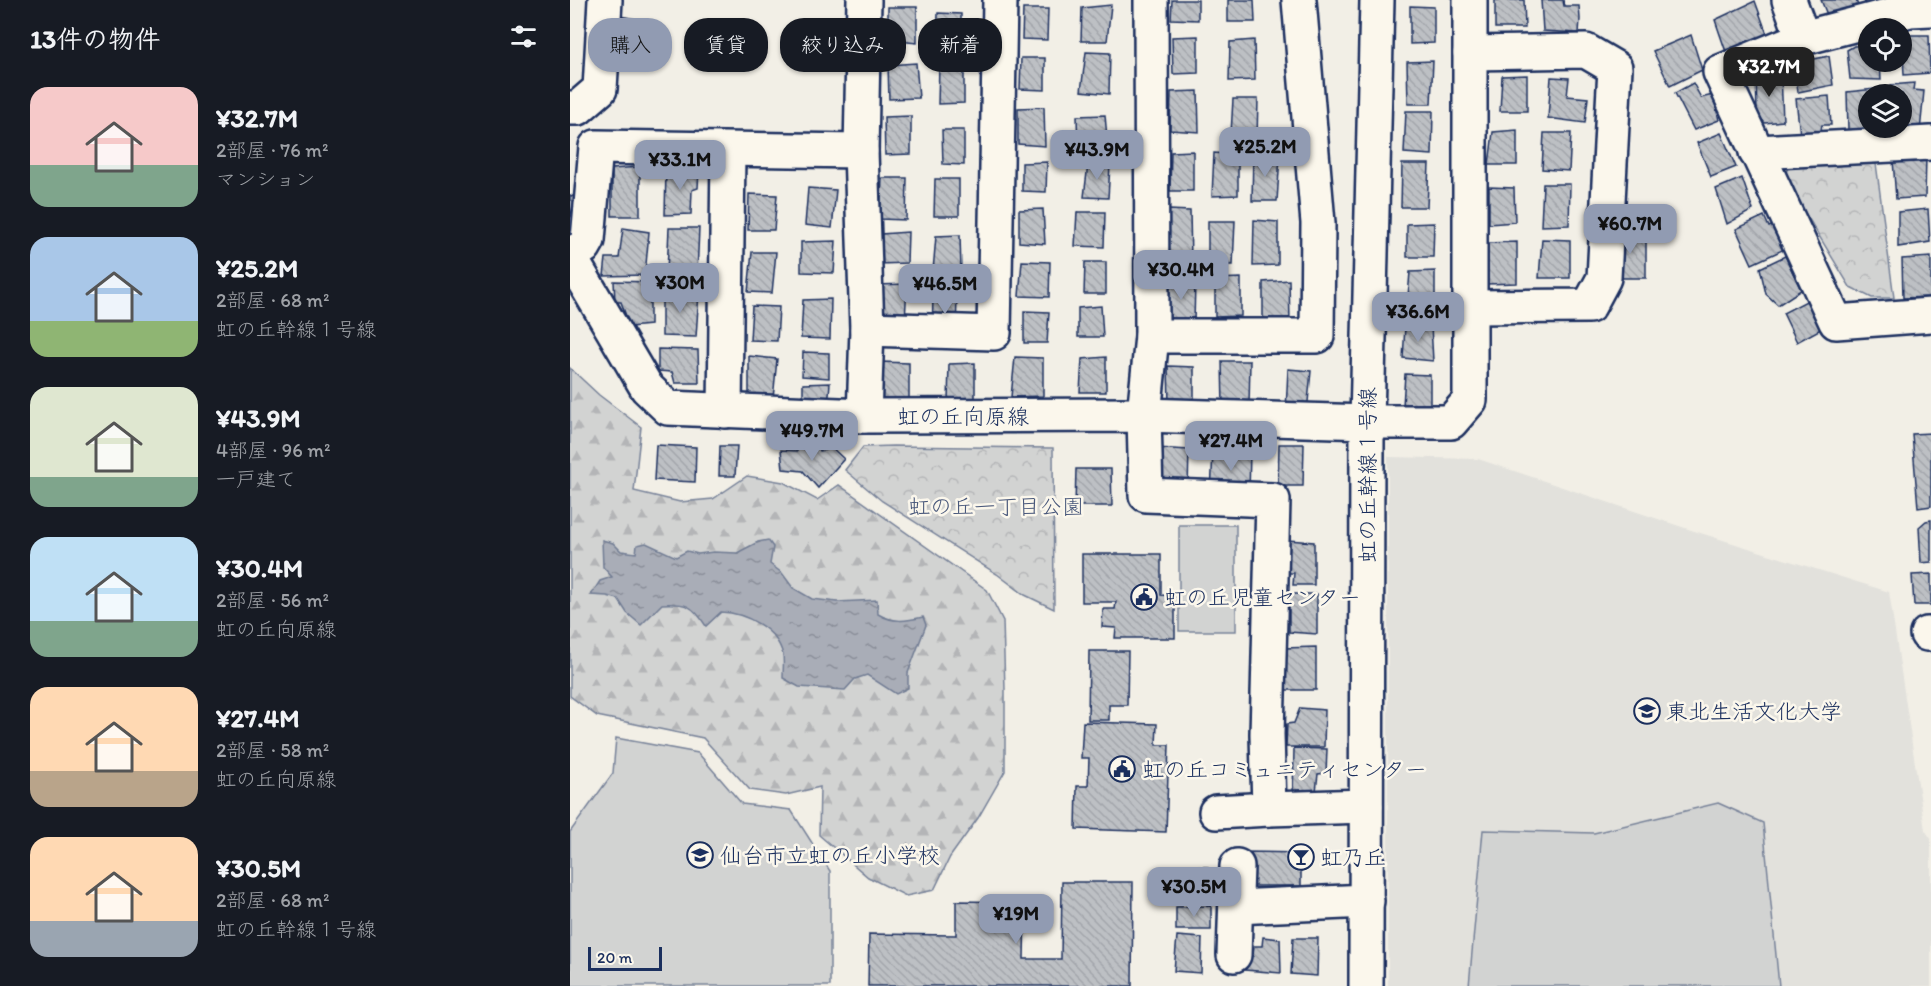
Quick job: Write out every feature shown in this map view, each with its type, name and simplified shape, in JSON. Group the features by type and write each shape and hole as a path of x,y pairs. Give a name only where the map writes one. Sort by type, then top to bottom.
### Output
{"street":[{"path":"570,108 578,108 600,89 605,0"},
{"path":"864,0 861,151 867,329 864,416"},
{"path":"867,329 994,333 1000,0"},
{"path":"1151,0 1152,336 1144,415 1146,495 1273,500 1267,734 1269,809"},
{"path":"1152,336 1317,336 1318,223 1299,0"},
{"name":"虹の丘幹線１号線","path":"1366,986 1367,422 1377,0"},
{"name":"虹の丘向原線","path":"570,255 647,388 668,408 864,416 1144,415 1367,422 1451,422 1470,400 1470,0"},
{"path":"1789,0 1803,38"},
{"path":"1931,9 1910,10 1803,38 1720,72 1836,322 1931,315"},
{"path":"1470,53 1586,51 1615,68 1604,278 1589,306 1470,307"},
{"path":"1756,152 1931,143"},
{"path":"570,255 584,247 588,240 596,147 861,151"},
{"path":"725,411 728,150"},
{"path":"1216,812 1366,806"},
{"path":"1234,955 1236,866"},
{"path":"1236,907 1367,901"}],"shaded area":[{"name":"東北生活文化大学","path":"1388,457 1478,459 1694,531 1889,592 1925,830 1931,839 1931,986 1388,986"}],"green space":[{"path":"1875,156 1894,298 1872,298 1850,287 1784,178 1791,160"},
{"path":"570,368 599,395 641,427 634,491 680,502 713,499 747,476 783,482 817,500 839,485 987,590 1003,621 1005,771 978,818 950,857 934,890 906,896 868,877 819,835 820,787 786,795 750,790 703,738 597,716 570,696"},
{"name":"虹の丘一丁目公園","path":"863,447 1053,448 1054,609 1025,595 997,574 882,501 845,470"},
{"path":"1179,525 1236,525 1236,631 1179,631"},
{"name":"仙台市立虹の丘小学校","path":"616,738 698,753 742,804 791,810 830,871 830,986 570,986 570,832 613,773"},
{"path":"1718,803 1763,823 1779,986 1469,986 1483,830 1594,833"}],"water":[{"path":"602,540 613,543 621,551 636,553 637,545 646,543 676,557 687,551 698,554 737,553 758,542 768,540 773,547 770,564 782,573 793,588 812,599 837,602 877,600 878,614 889,619 923,617 926,625 908,673 908,688 896,694 867,675 855,679 845,690 799,687 783,678 783,655 774,637 759,624 740,615 721,612 706,626 697,613 688,606 662,604 641,625 627,613 618,599 591,595 600,581 612,577 603,567"}],"building":[{"path":"1172,0 1198,0 1198,20 1171,19"},
{"path":"1228,0 1254,0 1255,22 1228,22"},
{"path":"1495,0 1524,0 1525,28 1495,28"},
{"path":"1541,0 1563,0 1564,6 1579,6 1579,33 1543,31"},
{"path":"1821,0 1856,0 1858,6 1828,17"},
{"path":"1864,0 1891,0 1867,8"},
{"path":"1755,1 1768,37 1726,52 1715,20"},
{"path":"1111,5 1107,41 1081,41 1082,8"},
{"path":"1410,6 1434,7 1434,43 1410,44"},
{"path":"888,7 917,7 917,43 906,42 906,18 888,18"},
{"path":"1023,9 1048,9 1047,40 1022,39"},
{"path":"938,13 961,14 961,18 938,18"},
{"path":"1691,35 1702,70 1670,86 1653,51"},
{"path":"1912,35 1929,35 1930,73 1904,75 1904,72 1912,72"},
{"path":"1198,36 1198,73 1173,74 1172,37"},
{"path":"1254,40 1255,80 1229,81 1230,42"},
{"path":"1858,46 1858,72 1881,72 1881,80 1850,79 1847,50"},
{"path":"1086,52 1110,53 1109,94 1081,91"},
{"path":"1829,56 1833,85 1798,92 1794,63"},
{"path":"1021,58 1045,58 1045,90 1020,89"},
{"path":"1433,61 1431,104 1408,104 1407,62"},
{"path":"916,63 919,98 889,99 888,72 906,72 906,64"},
{"path":"939,72 964,72 964,103 938,104"},
{"path":"1756,74 1781,74 1783,121 1765,123 1757,114"},
{"path":"1527,75 1527,111 1500,111 1502,76"},
{"path":"1551,77 1569,78 1567,96 1588,98 1585,123 1548,118"},
{"path":"1693,83 1701,98 1713,95 1719,120 1694,130 1675,93"},
{"path":"1914,83 1913,90 1924,91 1920,131 1912,131 1912,84 1902,84"},
{"path":"1198,91 1199,132 1170,130 1171,92"},
{"path":"1858,91 1858,129 1848,130 1847,92"},
{"path":"1829,96 1831,125 1822,125 1820,135 1800,135 1796,99"},
{"path":"1233,99 1258,99 1257,137 1231,134"},
{"path":"1044,107 1045,146 1018,144 1018,108"},
{"path":"1406,111 1433,111 1432,155 1404,153"},
{"path":"1105,115 1108,149 1078,150 1077,116"},
{"path":"911,116 911,154 885,155 884,117"},
{"path":"942,130 964,130 964,165 943,164"},
{"path":"1517,130 1517,165 1489,165 1493,132"},
{"path":"1544,133 1571,133 1569,171 1542,169"},
{"path":"1721,133 1736,167 1711,177 1697,143"},
{"path":"1193,151 1193,191 1170,191 1171,152"},
{"path":"1214,153 1238,155 1238,195 1212,196"},
{"path":"1253,155 1280,156 1277,201 1252,201"},
{"path":"1926,156 1925,197 1896,199 1893,160"},
{"path":"1047,162 1046,192 1022,191 1022,163"},
{"path":"1088,164 1110,165 1108,198 1084,197"},
{"path":"1402,164 1429,164 1427,207 1401,207"},
{"path":"640,167 640,216 612,216 612,169"},
{"path":"699,169 698,188 692,190 691,214 665,215 666,170"},
{"path":"882,178 907,178 906,220 880,219"},
{"path":"1742,178 1753,210 1727,224 1716,189"},
{"path":"935,179 959,179 959,216 934,216"},
{"path":"1543,184 1570,184 1569,225 1541,226"},
{"path":"1489,187 1514,188 1515,222 1489,224"},
{"path":"808,188 836,190 832,228 805,225"},
{"path":"749,194 777,195 774,230 748,230"},
{"path":"570,195 576,198 570,217"},
{"path":"1043,209 1045,244 1019,242 1019,210"},
{"path":"1928,209 1930,242 1898,247 1898,212"},
{"path":"1169,210 1190,211 1191,262 1167,265"},
{"path":"1077,212 1105,212 1104,247 1075,246"},
{"path":"1764,216 1769,227 1780,222 1791,246 1752,264 1736,229"},
{"path":"1254,220 1278,222 1278,265 1253,266"},
{"path":"1208,221 1235,221 1233,265 1208,265"},
{"path":"1434,223 1433,257 1407,257 1407,224"},
{"path":"623,228 649,232 645,275 604,276 606,258 619,258"},
{"path":"669,228 699,228 697,274 667,272"},
{"path":"908,232 907,263 879,264 881,234"},
{"path":"1615,233 1646,233 1646,278 1615,278"},
{"path":"960,235 961,271 933,271 936,236"},
{"path":"1542,239 1570,240 1570,278 1539,278"},
{"path":"836,241 834,273 801,272 801,242"},
{"path":"1517,242 1517,283 1486,284 1487,243"},
{"path":"752,252 776,252 772,293 748,292"},
{"path":"1785,256 1801,290 1778,305 1766,294 1760,268"},
{"path":"1931,257 1931,297 1903,298 1902,259"},
{"path":"1022,261 1050,262 1049,297 1019,296"},
{"path":"1085,262 1106,262 1106,294 1084,294"},
{"path":"1435,271 1435,310 1407,309 1410,272"},
{"path":"1241,278 1241,316 1215,317 1215,279"},
{"path":"1289,280 1290,323 1263,323 1263,282"},
{"path":"614,281 650,282 650,325 630,327 621,302 615,302"},
{"path":"1166,281 1195,282 1194,322 1169,319"},
{"path":"907,284 905,321 879,322 877,285"},
{"path":"662,291 699,292 696,337 662,336"},
{"path":"1816,296 1832,323 1797,342 1783,313"},
{"path":"957,297 956,332 932,331 933,298"},
{"path":"831,299 830,339 801,338 803,300"},
{"path":"752,306 779,307 777,341 750,340"},
{"path":"1101,306 1103,337 1078,337 1078,308"},
{"path":"1024,311 1049,312 1047,343 1024,343"},
{"path":"1431,326 1433,361 1403,358 1405,327"},
{"path":"658,349 698,350 699,383 675,383 672,372 658,371"},
{"path":"803,352 829,353 829,378 802,376"},
{"path":"749,356 777,359 773,399 749,397"},
{"path":"1015,357 1043,358 1043,396 1011,397"},
{"path":"1106,357 1106,392 1080,392 1082,359"},
{"path":"1222,361 1250,361 1249,406 1223,407"},
{"path":"881,362 909,363 909,403 880,405"},
{"path":"975,363 975,401 948,402 949,364"},
{"path":"1168,366 1194,367 1194,405 1169,403"},
{"path":"1288,369 1311,371 1307,412 1286,411"},
{"path":"1405,374 1430,375 1430,406 1403,406"},
{"path":"830,383 828,407 803,408 803,384"},
{"path":"1931,433 1931,506 1918,508 1912,434"},
{"path":"799,444 819,446 820,451 830,446 844,459 818,488 803,471 783,469 781,450 797,451"},
{"path":"1279,444 1304,444 1303,486 1278,486"},
{"path":"656,445 696,447 695,482 654,480"},
{"path":"720,446 737,446 735,476 719,476"},
{"path":"1156,448 1189,450 1188,489 1156,489"},
{"path":"1250,450 1249,495 1211,493 1213,451"},
{"path":"1076,469 1111,469 1112,506 1075,506"},
{"path":"1931,520 1931,562 1921,563 1919,527"},
{"path":"1287,540 1314,542 1314,585 1293,585 1294,573 1286,573"},
{"path":"1082,554 1161,554 1161,595 1175,596 1175,638 1115,638 1116,628 1102,627 1103,609 1115,609 1116,602 1082,602"},
{"path":"1931,574 1931,605 1914,605 1912,575"},
{"path":"1289,594 1317,594 1317,634 1289,632"},
{"path":"1316,647 1316,690 1283,690 1284,648"},
{"path":"1089,651 1128,651 1127,705 1109,705 1109,720 1088,720"},
{"path":"1300,708 1325,710 1324,747 1286,747 1287,724 1294,723"},
{"path":"1083,722 1157,724 1156,745 1169,745 1166,832 1076,829 1077,786 1088,786 1089,758 1081,758"},
{"path":"1294,748 1327,749 1326,773 1318,774 1315,800 1293,798"},
{"path":"1245,852 1301,853 1301,886 1246,886"},
{"path":"1179,866 1208,867 1207,898 1177,898"},
{"path":"1062,882 1133,882 1132,986 868,986 869,934 956,935 956,901 1025,902 1024,959 1061,959"},
{"path":"1211,906 1211,930 1176,930 1176,907"},
{"path":"1177,936 1202,938 1201,973 1174,971"},
{"path":"1263,937 1280,939 1281,973 1245,970 1246,956 1253,956 1254,946 1262,946"},
{"path":"1293,938 1318,938 1317,976 1291,974"}],"place":[{"name":"虹の丘児童センター","path":"1144,597"},
{"name":"東北生活文化大学","path":"1647,711"},
{"name":"虹の丘コミュニティセンター","path":"1122,769"},
{"name":"仙台市立虹の丘小学校","path":"700,855"},
{"name":"虹乃丘","path":"1301,857"}]}
